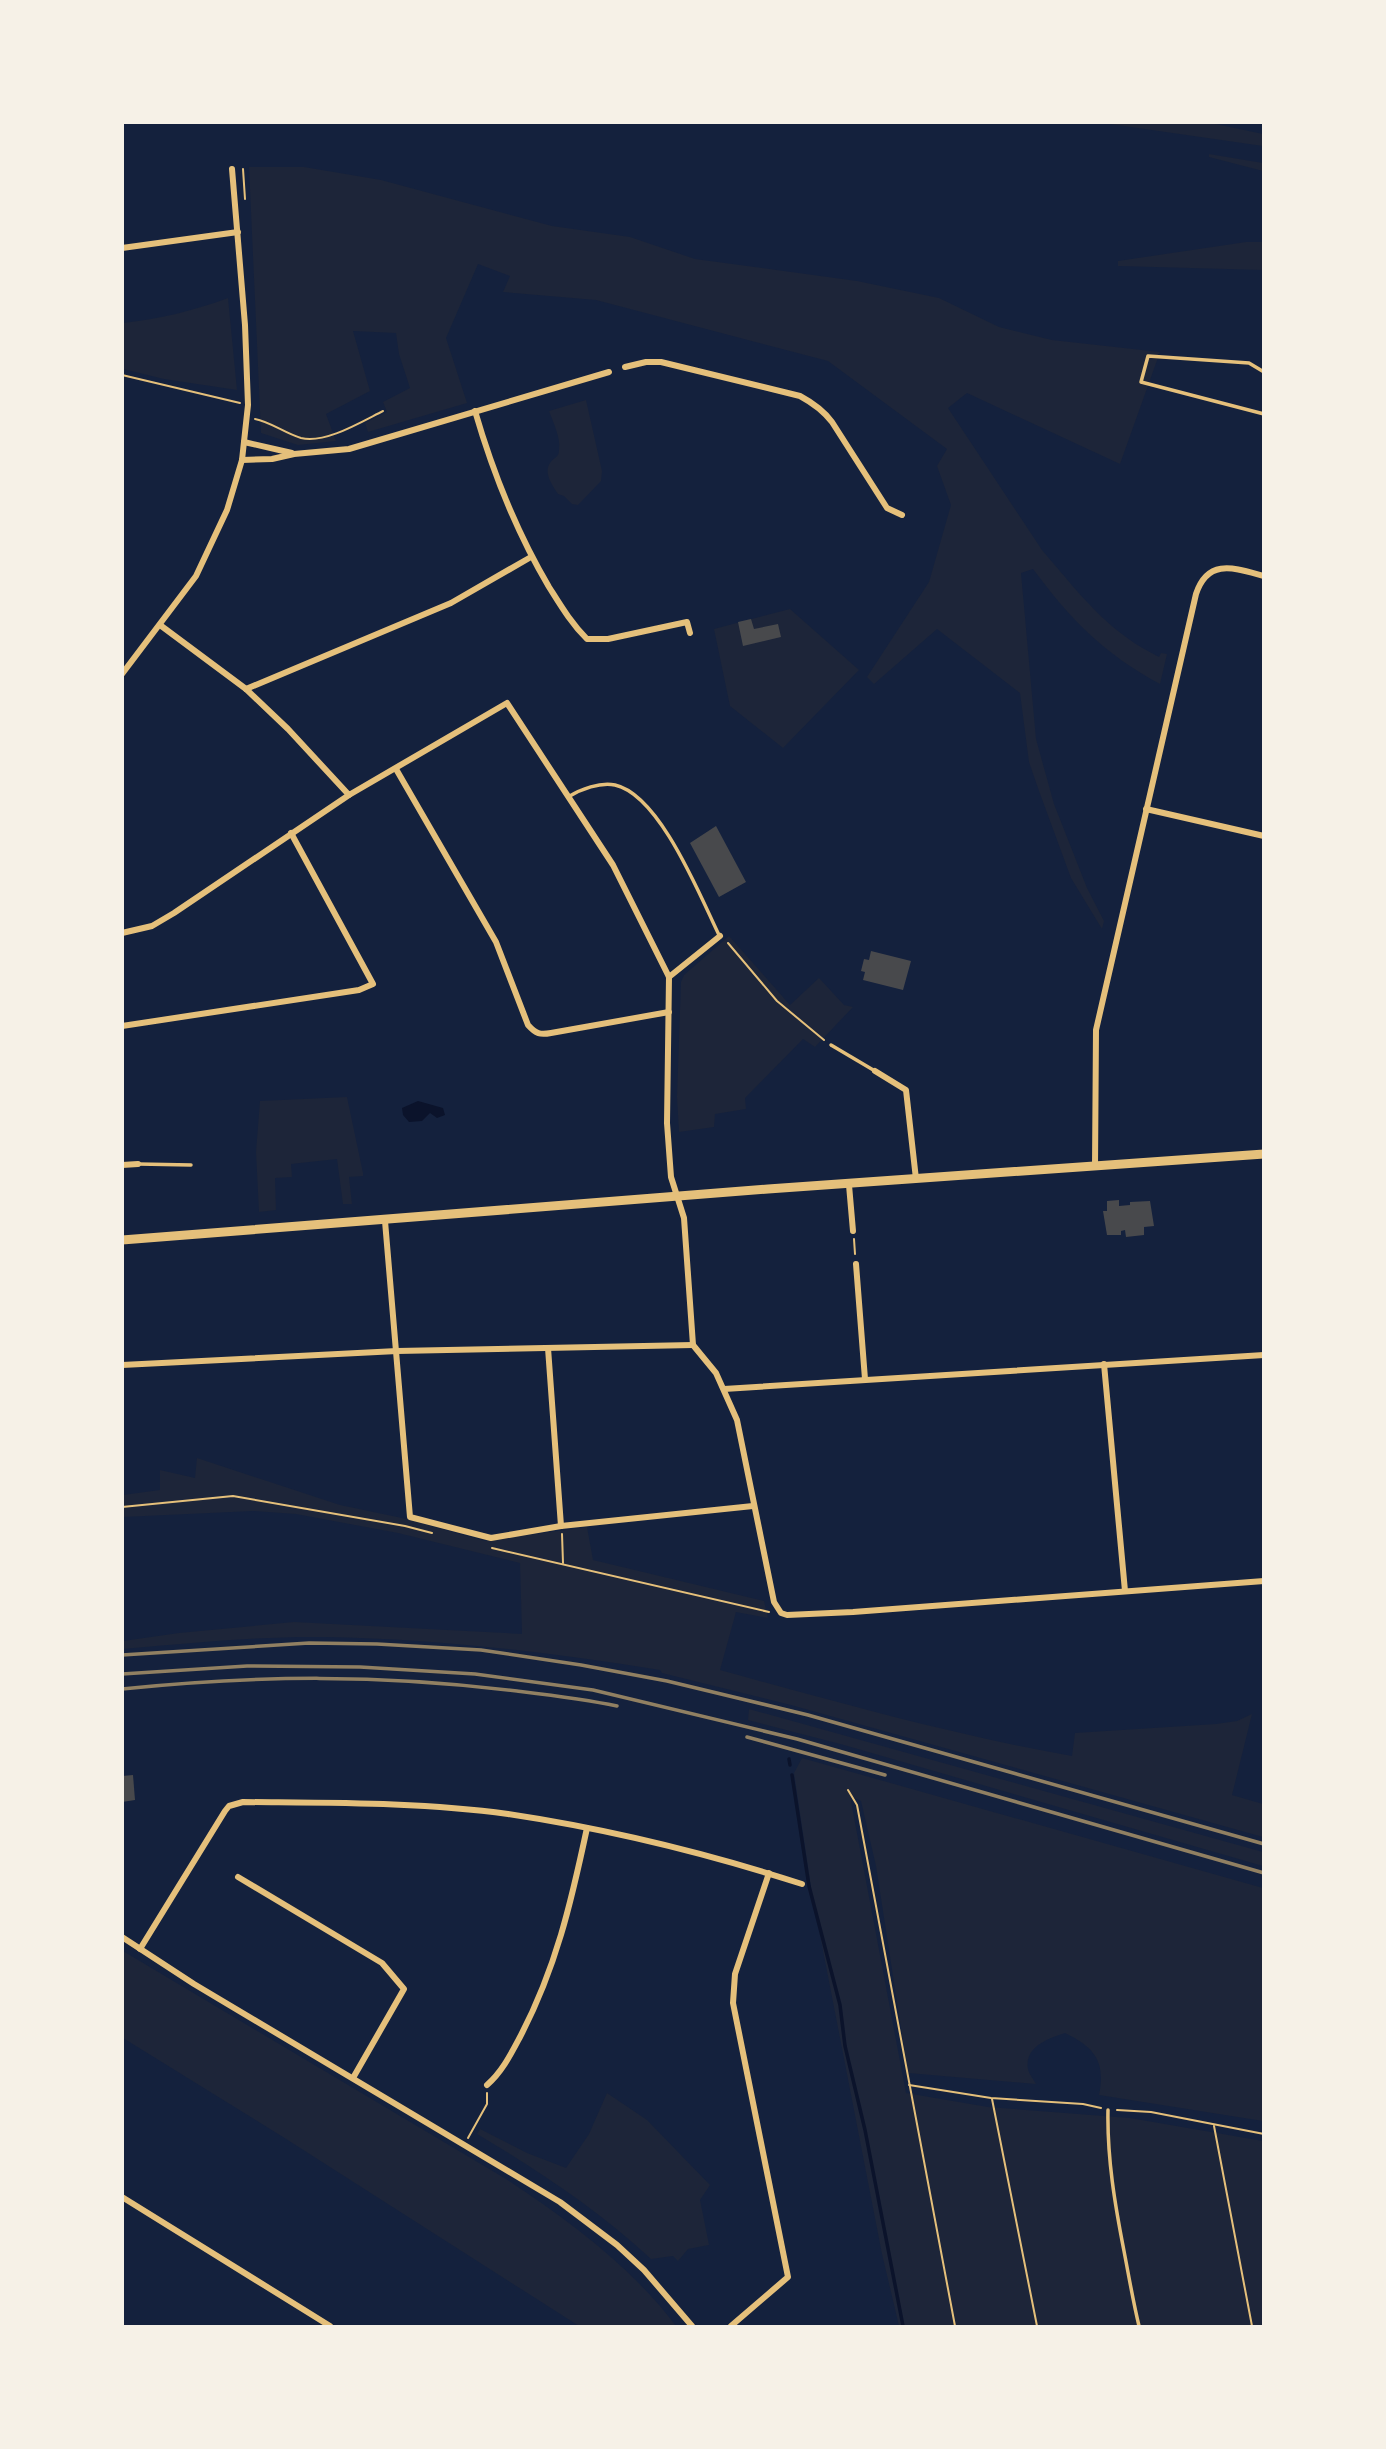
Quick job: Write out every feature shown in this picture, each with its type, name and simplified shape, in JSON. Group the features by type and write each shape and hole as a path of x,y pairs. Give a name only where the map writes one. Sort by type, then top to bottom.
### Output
{"main road":[{"path":"122,1240 768,1189 1264,1154"}],"street":[{"path":"122,674 196,576 227,510 242,460 248,405 245,325 232,169"},
{"path":"122,248 237,232"},
{"path":"625,367 661,362 811,401 824,411 832,422 887,508 902,515"},
{"path":"242,460 349,449 609,372"},
{"path":"475,411 495,478 531,557 571,624 587,639 608,639 687,622 690,633"},
{"path":"244,442 294,453"},
{"path":"246,689 451,603 531,557"},
{"path":"1096,1166 1096,1030 1196,594 1201,580 1210,571 1219,568 1264,576"},
{"path":"160,625 246,689 288,729 349,795"},
{"path":"122,933 152,926 174,913 349,795 507,703 613,866 669,977 666,1101 671,1177 684,1218 693,1345 716,1373 737,1420 774,1602 781,1613 853,1612 1264,1581"},
{"path":"396,769 496,942 528,1025 534,1032 541,1035 551,1034 669,1012"},
{"path":"1146,809 1264,836"},
{"path":"122,1026 359,990 373,985 291,833"},
{"path":"669,977 720,936"},
{"path":"875,1071 906,1090 916,1179"},
{"path":"122,1165 138,1164"},
{"path":"849,1185 853,1231"},
{"path":"385,1221 410,1517 491,1538 561,1526 753,1506"},
{"path":"856,1264 865,1379"},
{"path":"122,1365 397,1351 693,1345"},
{"path":"548,1348 561,1526"},
{"path":"724,1389 1264,1355"},
{"path":"1104,1364 1125,1591"},
{"path":"140,1949 229,1806 243,1802 416,1807 506,1814 682,1849 802,1884"},
{"path":"487,2085 498,2075 513,2049 548,1977 568,1919 587,1828"},
{"path":"732,2326 788,2277 733,2003 735,1974 769,1873"},
{"path":"238,1877 382,1963 404,1989 353,2078"},
{"path":"122,1937 194,1984 561,2202 617,2245 644,2270 692,2326"},
{"path":"122,2197 330,2326"}],"lane":[{"path":"1264,372 1249,363 1148,356 1141,382 1264,414"},
{"path":"568,797 580,790 614,785 629,791 644,803 674,843 720,936"},
{"path":"831,1045 875,1071"},
{"path":"138,1164 191,1165"},
{"path":"1108,2110 1107,2134 1112,2190 1139,2326"}],"path":[{"path":"122,375 248,405"},
{"path":"247,418 270,423 303,438 320,440 383,411"},
{"path":"720,936 777,1001 831,1045"},
{"path":"853,1231 856,1264"},
{"path":"122,1507 233,1496 405,1526 440,1535"},
{"path":"561,1526 563,1563"},
{"path":"487,1547 781,1613"},
{"path":"848,1790 857,1805 955,2326"},
{"path":"464,2145 487,2104 487,2085"},
{"path":"908,2085 992,2098 1151,2112 1264,2134"},
{"path":"992,2098 1037,2326"},
{"path":"1214,2125 1252,2326"}],"shaded area":[{"path":"1103,123 1211,123 1263,134 1263,146"},
{"path":"1209,154 1263,163 1263,171 1209,157"},
{"path":"249,167 304,167 381,180 552,226 630,237 695,259 857,281 939,298 999,327 1052,340 1160,352 1120,464 967,393 948,408 1042,550 1082,596 1114,628 1134,643 1159,657 1161,653 1167,654 1160,684 1121,660 1089,634 1033,569 1021,573 1036,739 1054,804 1087,888 1104,921 1102,929 1071,878 1039,791 1029,762 1020,693 937,629 874,684 867,677 929,582 951,505 937,466 947,449 828,361 596,300 503,292 510,276 478,264 446,338 467,403 368,432 365,423 387,412 383,402 410,388 399,354 396,333 353,331 370,391 326,414 336,441 298,445 261,433"},
{"path":"1246,242 1263,242 1263,270 1118,266 1118,261"},
{"path":"228,298 237,390 164,379 123,369 123,323 176,314"},
{"path":"586,400 602,471 601,481 578,505 558,494 548,475 548,467 558,455 559,445 549,411"},
{"path":"790,609 859,670 783,748 730,706 714,629"},
{"path":"729,936 790,1005 819,978 844,1005 853,1007 815,1047 803,1039 745,1098 746,1109 715,1114 714,1127 679,1132 677,1097 681,982 684,975"},
{"path":"347,1097 363,1173 363,1176 349,1177 352,1204 343,1204 337,1159 291,1164 292,1177 275,1178 276,1210 259,1212 256,1152 260,1101"},
{"path":"418,1101 443,1108 445,1115 437,1118 430,1113 422,1121 409,1122 403,1115 402,1108"},
{"path":"197,1458 340,1505 402,1518 485,1541 587,1527 593,1560 764,1601 768,1618 736,1612 720,1670 939,1728 1072,1756 1075,1733 1216,1724 1237,1721 1252,1714 1232,1795 1263,1804 1263,1837 791,1705 662,1673 660,1670 493,1648 367,1638 224,1640 123,1649 123,1641 294,1622 522,1634 520,1563 398,1533 296,1514 253,1511 123,1517 123,1495 160,1490 160,1470 195,1478"},
{"path":"749,1709 1263,1852 1263,1866 844,1745 748,1720"},
{"path":"802,1758 1263,1888 1263,2121 1099,2095 1101,2073 1096,2057 1084,2044 1065,2033 1039,2045 1030,2055 1028,2069 1036,2084 908,2073 876,1866 861,1801 850,1796 906,2093 988,2107 1130,2118 1263,2141 1263,2326 899,2326 882,2254 812,1894 794,1773"},
{"path":"123,1951 506,2179 575,2228 619,2264 659,2304 676,2326 579,2326 123,2038"},
{"path":"607,2093 647,2120 710,2185 700,2200 709,2245 688,2249 678,2261 673,2256 651,2259 567,2192 477,2134 480,2129 527,2153 566,2168 589,2134"}],"building":[{"path":"751,619 754,629 778,624 781,637 743,646 738,622"},
{"path":"716,826 746,882 719,897 690,843"},
{"path":"871,951 911,961 903,990 863,980 865,972 861,971 864,959 869,960"},
{"path":"1119,1200 1119,1206 1130,1205 1130,1202 1150,1201 1154,1226 1144,1227 1144,1235 1126,1237 1125,1230 1121,1231 1121,1235 1107,1235 1103,1211 1107,1211 1107,1201"},
{"path":"133,1775 135,1800 122,1802 122,1776"}],"waterway":[{"path":"789,1759 790,1765"},
{"path":"792,1775 809,1886 840,2005 845,2046 865,2130 903,2326"}],"railway":[{"path":"122,1655 309,1643 377,1644 481,1650 581,1665 667,1681 808,1715 1264,1844"},
{"path":"122,1674 247,1666 360,1667 475,1674 593,1690 797,1739 1264,1873"},
{"path":"122,1689 271,1679 368,1679 467,1685 617,1706"},
{"path":"747,1737 885,1775"}]}
